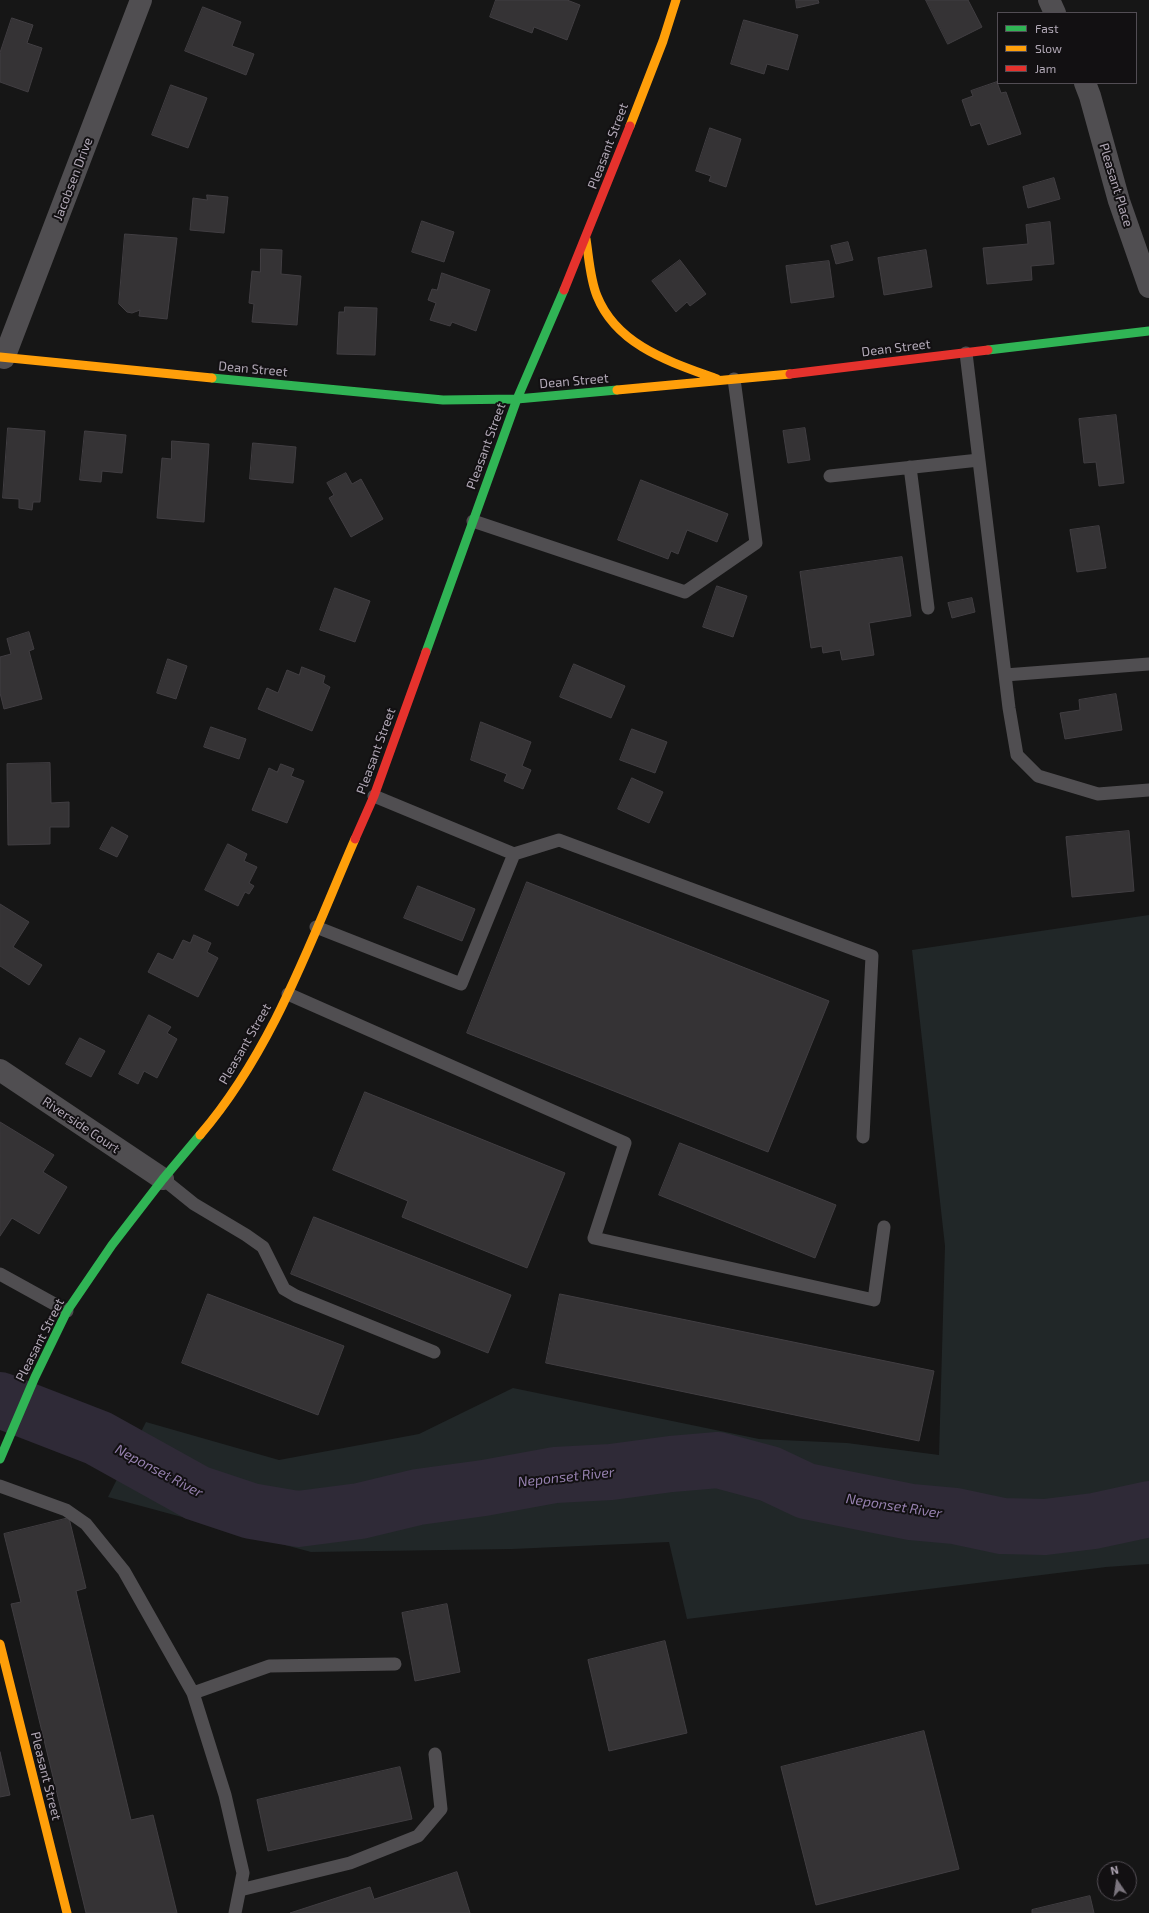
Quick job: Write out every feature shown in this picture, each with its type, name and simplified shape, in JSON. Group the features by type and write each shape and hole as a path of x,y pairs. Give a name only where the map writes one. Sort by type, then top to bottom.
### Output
{"street":[{"name":"Jacobsen Drive","path":"2,357 141,0"},
{"name":"Pleasant Street","path":"0,1459 35,1377 67,1311 112,1245 163,1179 217,1116 253,1061 288,994 374,796 517,399 586,239 663,41 676,0"},
{"path":"1049,0 1055,12"},
{"name":"Pleasant Place","path":"1085,84 1119,201 1149,287"},
{"path":"586,239 597,296 614,327 642,349 720,380"},
{"name":"Dean Street","path":"2,357 443,400 517,399 779,375 1149,331"},
{"name":"Riverside Court","path":"0,1070 163,1179"},
{"name":"Pleasant Street","path":"0,1644 67,1913"}],"lane":[{"path":"966,353 1005,675 1017,755 1038,776 1098,794 1149,790"},
{"path":"473,521 685,592 756,543 734,379"},
{"path":"830,476 979,460"},
{"path":"910,467 928,608"},
{"path":"1005,675 1149,664"},
{"path":"374,796 514,854 559,840 872,956 863,1137"},
{"path":"316,927 461,984 514,854"},
{"path":"288,994 625,1143 594,1238 874,1300 884,1227"},
{"path":"163,1179 194,1204 246,1234 263,1247 284,1289 296,1296 434,1352"},
{"path":"0,1274 67,1311"},
{"path":"0,1486 66,1510 86,1524 124,1571 193,1693 225,1795 243,1873 235,1913"},
{"path":"193,1693 269,1666 395,1664"},
{"path":"240,1890 350,1863 418,1836 441,1809 435,1754"}],"shaded area":[{"path":"1149,915 1149,1564 1106,1567 687,1619 669,1542 512,1549 311,1552 108,1497 146,1422 279,1460 419,1434 513,1388 759,1439 847,1443 939,1455 945,1246 912,950"}],"building":[{"path":"496,0 567,0 580,5 567,40 534,27 532,33 490,17"},
{"path":"796,0 818,0 819,3 797,8"},
{"path":"926,0 968,0 982,27 948,44"},
{"path":"203,7 241,22 232,46 254,54 246,75 185,51"},
{"path":"12,18 33,25 27,43 42,48 28,92 0,82 0,53"},
{"path":"744,20 798,35 788,70 767,64 764,74 731,64"},
{"path":"997,82 1001,93 1006,92 1021,134 988,145 980,123 971,126 962,100 973,96 971,91"},
{"path":"171,85 207,98 188,148 152,135"},
{"path":"710,128 741,139 726,187 709,181 711,176 696,171"},
{"path":"1054,178 1060,199 1028,208 1023,187"},
{"path":"207,195 228,197 224,233 190,230 193,198 207,200"},
{"path":"422,221 454,232 444,262 412,252"},
{"path":"1050,222 1054,264 1031,266 1032,280 987,284 983,248 1028,244 1026,225"},
{"path":"125,234 177,238 167,319 139,316 140,310 132,313 127,312 119,304"},
{"path":"848,242 853,260 836,264 831,246"},
{"path":"261,249 282,250 281,274 301,276 297,325 252,322 254,304 249,303 252,271 260,272"},
{"path":"926,250 932,287 884,295 878,258"},
{"path":"680,260 706,294 690,306 687,302 676,312 652,281"},
{"path":"829,261 834,297 791,303 786,266"},
{"path":"442,273 490,290 476,331 452,322 450,326 430,320 436,303 428,300 432,289 437,290"},
{"path":"345,307 377,308 375,355 337,354 339,312 344,312"},
{"path":"1116,415 1124,483 1099,486 1096,462 1084,463 1079,419"},
{"path":"8,428 45,431 40,502 33,502 32,510 19,508 19,499 3,498"},
{"path":"805,428 810,460 788,463 783,431"},
{"path":"85,431 126,435 122,473 102,471 101,482 80,480"},
{"path":"172,441 209,444 204,522 157,518 162,458 171,459"},
{"path":"253,443 296,447 293,483 250,479"},
{"path":"346,473 352,484 361,479 383,519 351,537 329,498 334,495 327,483"},
{"path":"641,480 728,514 717,542 687,530 678,554 671,551 668,559 618,540"},
{"path":"1099,526 1106,568 1077,572 1070,530"},
{"path":"902,557 911,616 869,623 874,655 842,660 840,650 823,653 822,646 811,648 800,572"},
{"path":"717,586 747,596 733,637 703,627"},
{"path":"335,588 370,601 355,642 320,630"},
{"path":"972,598 975,612 952,618 948,603"},
{"path":"29,632 34,649 29,651 42,699 4,709 0,693 0,657 11,654 7,639"},
{"path":"168,659 187,666 176,699 157,693"},
{"path":"574,664 625,686 611,718 560,697"},
{"path":"302,667 325,676 323,683 330,687 312,731 258,709 267,688 278,693 287,670 299,675"},
{"path":"1116,694 1122,730 1065,739 1060,713 1080,710 1079,700"},
{"path":"481,722 531,742 522,766 531,770 523,789 504,781 507,774 471,760"},
{"path":"211,727 246,739 239,759 204,747"},
{"path":"632,729 667,742 655,773 620,760"},
{"path":"50,763 51,803 69,802 69,827 50,827 50,844 8,845 7,764"},
{"path":"281,764 294,769 291,776 304,781 287,823 252,810 269,768 277,772"},
{"path":"632,778 663,792 649,823 618,809"},
{"path":"112,827 128,836 117,857 100,849"},
{"path":"1129,831 1134,891 1072,897 1066,837"},
{"path":"228,844 247,854 244,861 257,867 249,883 254,886 249,894 245,892 238,906 205,890"},
{"path":"527,882 829,1001 768,1152 467,1033"},
{"path":"418,886 475,909 462,941 404,918"},
{"path":"0,904 29,922 13,947 42,965 29,985 0,966"},
{"path":"194,935 211,943 207,952 218,958 198,997 148,972 158,953 173,960 183,940 190,943"},
{"path":"149,1015 171,1027 167,1033 177,1039 157,1078 144,1071 138,1084 119,1074"},
{"path":"80,1038 105,1051 91,1077 66,1064"},
{"path":"365,1092 565,1173 527,1268 402,1217 408,1201 333,1170"},
{"path":"0,1122 54,1155 43,1172 67,1187 39,1234 12,1218 0,1236"},
{"path":"680,1143 836,1205 815,1258 659,1195"},
{"path":"314,1217 511,1295 488,1353 291,1274"},
{"path":"208,1294 344,1346 318,1415 182,1363"},
{"path":"560,1294 934,1371 919,1441 546,1363"},
{"path":"69,1518 86,1588 76,1591 131,1820 153,1815 177,1913 86,1913 11,1604 21,1602 4,1534"},
{"path":"447,1604 460,1672 415,1681 402,1613"},
{"path":"665,1641 687,1733 609,1751 588,1660"},
{"path":"924,1731 959,1869 816,1905 781,1767"},
{"path":"0,1752 10,1795 0,1797"},
{"path":"400,1767 412,1819 268,1851 257,1800"},
{"path":"457,1872 470,1913 290,1913 370,1887 374,1899"},
{"path":"1090,1896 1094,1913 1032,1913 1032,1910"}],"waterway":[{"name":"Neponset River","path":"0,1400 98,1438 197,1493 251,1511 298,1519 360,1511 418,1497 484,1488 555,1475 611,1472 671,1464 718,1460 770,1474 806,1491 911,1512 955,1516 1002,1526 1045,1527 1094,1521 1149,1509"}],"traffic: fast":[{"path":"426,652 517,399 564,290"},
{"path":"988,350 1149,331"},
{"path":"212,378 443,400 517,399 617,390"},
{"path":"0,1459 35,1377 67,1311 112,1245 163,1179 200,1135"}],"traffic: slow":[{"path":"630,126 663,41 676,0"},
{"path":"586,239 591,276 597,296 606,313 618,328 647,350 682,366 717,379"},
{"path":"0,357 212,378"},
{"path":"617,390 790,374"},
{"path":"200,1135 226,1102 270,1031 306,955 355,839"},
{"path":"0,1644 67,1913"}],"traffic: jam":[{"path":"564,290 630,126"},
{"path":"790,374 988,350"},
{"path":"355,839 374,796 426,652"}]}
